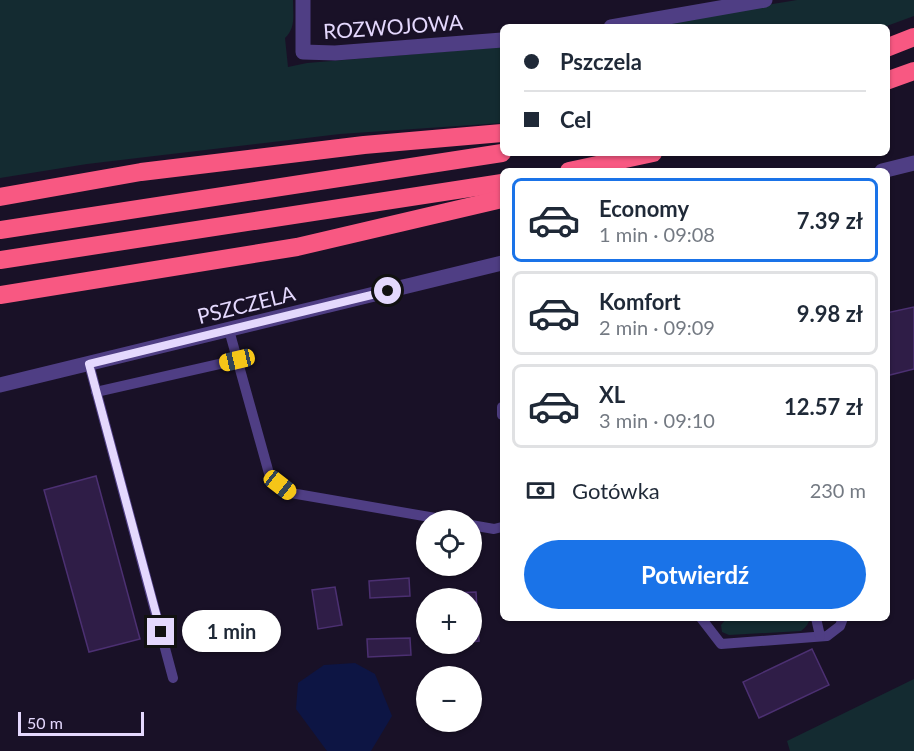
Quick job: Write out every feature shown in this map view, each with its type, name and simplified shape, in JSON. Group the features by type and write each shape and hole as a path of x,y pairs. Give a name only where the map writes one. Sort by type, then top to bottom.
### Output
{"highway":[{"path":"890,46 914,37"},
{"path":"890,80 914,71"},
{"path":"0,197 153,171 364,145 500,133"},
{"path":"0,230 500,153"},
{"path":"598,168 641,156"},
{"path":"0,260 500,183"},
{"path":"0,295 297,247 500,199"}],"street":[{"name":"ROZWOJOWA","path":"303,0 303,52 335,53 500,40"},
{"path":"628,24 765,0"},
{"path":"890,169 914,163"},
{"name":"PSZCZELA","path":"0,385 500,263"}],"lane":[{"path":"229,330 270,477 291,493 416,515"},
{"path":"96,392 237,360"},
{"path":"89,364 173,678"},
{"path":"482,527 500,528"},
{"path":"703,621 721,644 827,636 840,626 842,621"},
{"path":"817,621 820,636"}],"green space":[{"path":"0,0 293,0 292,26 285,38 288,67 307,63 500,47 500,123 340,134 87,164 0,178"},
{"path":"797,0 914,0 914,16 890,25 651,24"},
{"path":"724,621 809,621 801,631 729,635 722,632 721,625"},
{"path":"914,679 914,751 790,751 787,741"}],"shaded area":[{"path":"355,663 375,674 392,716 371,751 327,751 296,709 298,683 324,665"}],"building":[{"path":"914,307 914,369 890,375 890,312"},
{"path":"96,476 140,639 89,652 44,490"},
{"path":"409,578 410,596 370,598 369,581"},
{"path":"335,587 342,625 318,629 312,590"},
{"path":"410,638 411,655 368,657 367,639"},
{"path":"812,649 829,685 759,718 743,682"}],"route":[{"path":"161,632 89,364 388,291"}]}
